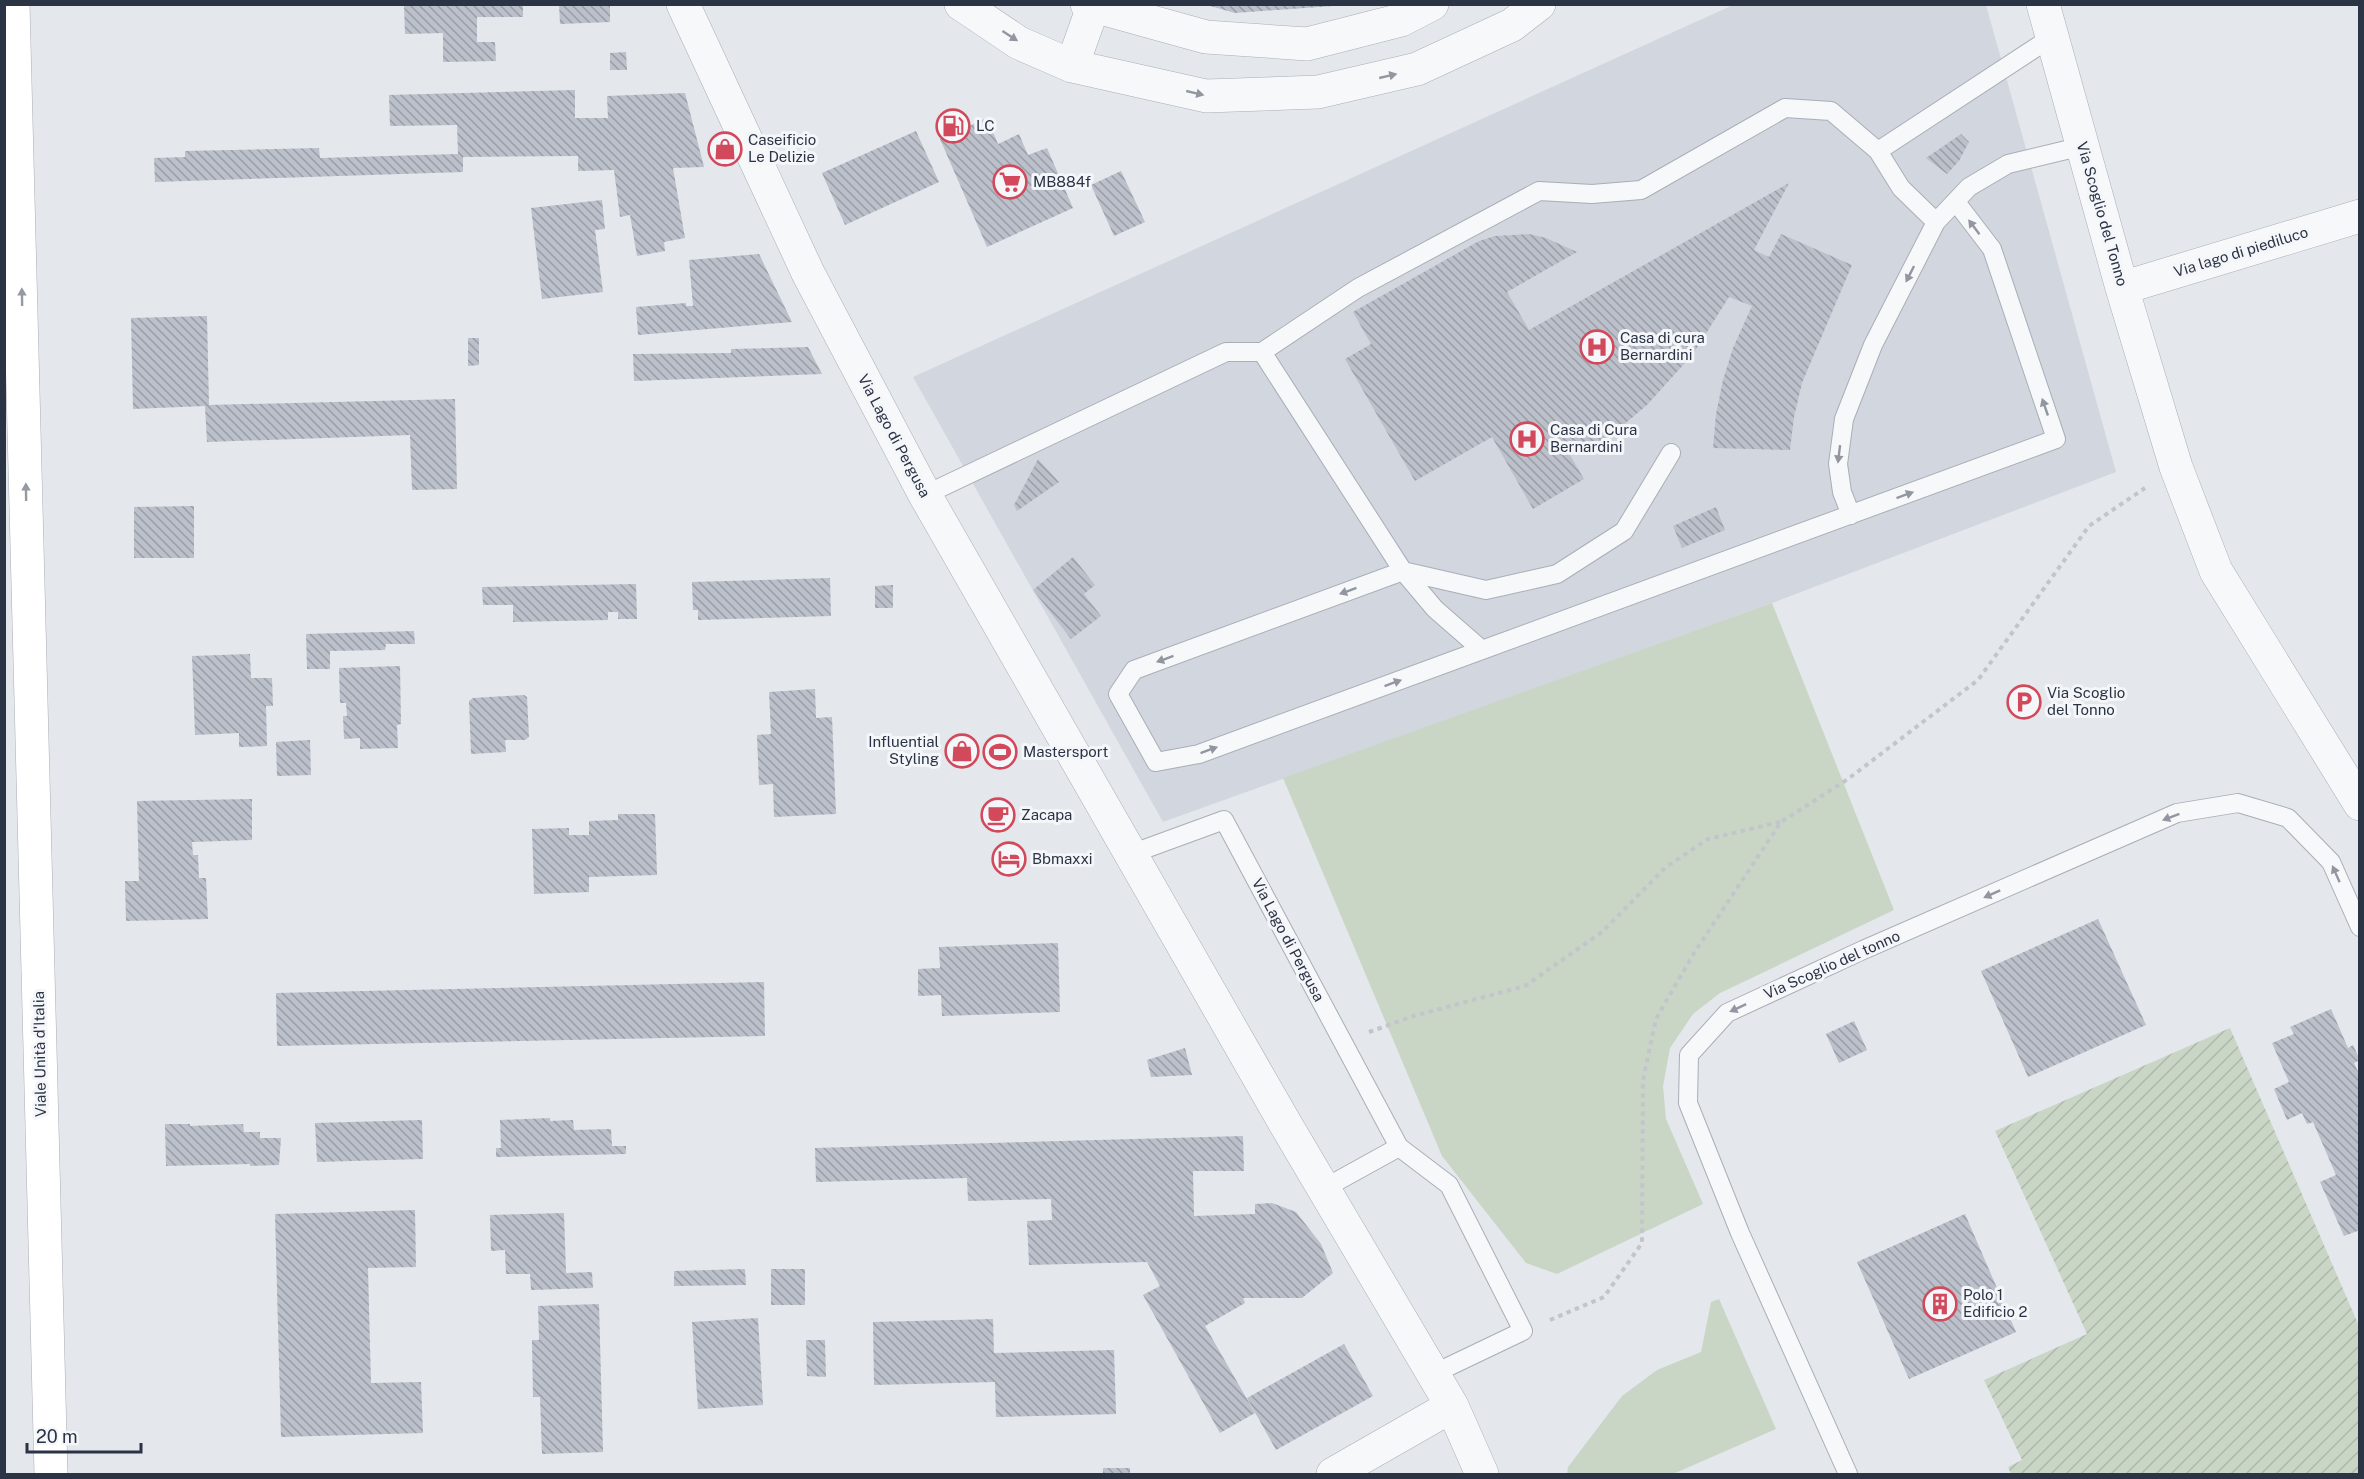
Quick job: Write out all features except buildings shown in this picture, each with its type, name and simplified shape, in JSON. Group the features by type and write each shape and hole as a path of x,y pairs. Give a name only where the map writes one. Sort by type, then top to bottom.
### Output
{"main road":[{"path":"13,4 30,634"},
{"path":"4,225 17,108"},
{"path":"4,513 30,634"},
{"name":"Viale Unità d'Italia","path":"30,634 51,1474"}],"street":[{"name":"Via Lago di Pergusa","path":"683,4 808,273 925,495 1323,1189 1431,1375 1452,1406 1482,1474"},
{"path":"961,4 1019,43 1072,66 1206,96 1318,92 1417,69 1512,25 1539,4"},
{"path":"1072,66 1090,6 1206,37 1307,44 1401,20 1432,4"},
{"name":"Via Scoglio del Tonno","path":"2043,4 2122,288 2176,467 2216,571 2360,804"},
{"name":"Via lago di piediluco","path":"2122,288 2360,216"},
{"path":"1333,1474 1452,1406"}],"lane":[{"path":"1878,151 2052,37"},
{"path":"925,495 1226,352 1262,352 1358,288 1539,191 1592,194 1641,190 1785,108 1831,111 1878,151 1901,188 1936,222"},
{"path":"1851,515 1842,492 1838,464 1844,419 1873,345 1936,222 1969,187 2008,164 2083,146"},
{"path":"1671,453 1624,531 1557,574 1486,590 1403,571 1134,670 1118,694 1156,762 1199,754 2056,439 1992,249 1956,202"},
{"path":"1262,352 1403,571 1435,609 1482,650"},
{"name":"Via Scoglio del tonno","path":"1848,1474 1740,1233 1688,1103 1689,1055 1727,1013 1863,950 2177,813 2238,803 2288,818 2331,862 2360,927"},
{"name":"Via Lago di Pergusa","path":"1131,854 1224,820 1399,1147 1449,1185 1523,1331"},
{"path":"1323,1189 1399,1147"},
{"path":"1431,1375 1523,1331"}],"path":[{"path":"1342,1041 1417,1015 1525,986 1602,932 1666,867 1708,839 1781,822 1848,779 1978,680 2089,526 2176,467"},
{"path":"1523,1331 1604,1297 1642,1243 1643,1080 1656,1019 1694,953 1781,822"}],"shaded area":[{"name":"Casa di Cura Bernardini","path":"1733,5 1986,5 2116,472 1772,603 1163,822 913,377"}],"green space":[{"path":"1772,603 1894,910 1720,993 1693,1014 1670,1048 1663,1086 1666,1119 1703,1204 1557,1274 1526,1263 1442,1156 1283,778"},
{"path":"2230,1028 2359,1326 2359,1474 2011,1474 2008,1467 2022,1460 1984,1380 2087,1334 1995,1131"},
{"path":"1719,1299 1776,1429 1673,1474 1567,1474 1568,1467 1622,1396 1657,1370 1701,1352 1711,1302"}],"place":[{"name":"LC","path":"953,126"},
{"name":"Caseificio Le Delizie","path":"725,149"},
{"name":"MB884f","path":"1010,182"},
{"name":"Casa di cura Bernardini","path":"1597,347"},
{"name":"Casa di Cura Bernardini","path":"1527,439"},
{"name":"Via Scoglio del Tonno","path":"2024,702"},
{"name":"Influential Styling","path":"962,751"},
{"name":"Mastersport","path":"1000,752"},
{"name":"Zacapa","path":"998,815"},
{"name":"Bbmaxxi","path":"1009,859"},
{"name":"Polo 1 Edificio 2","path":"1940,1304"}]}
